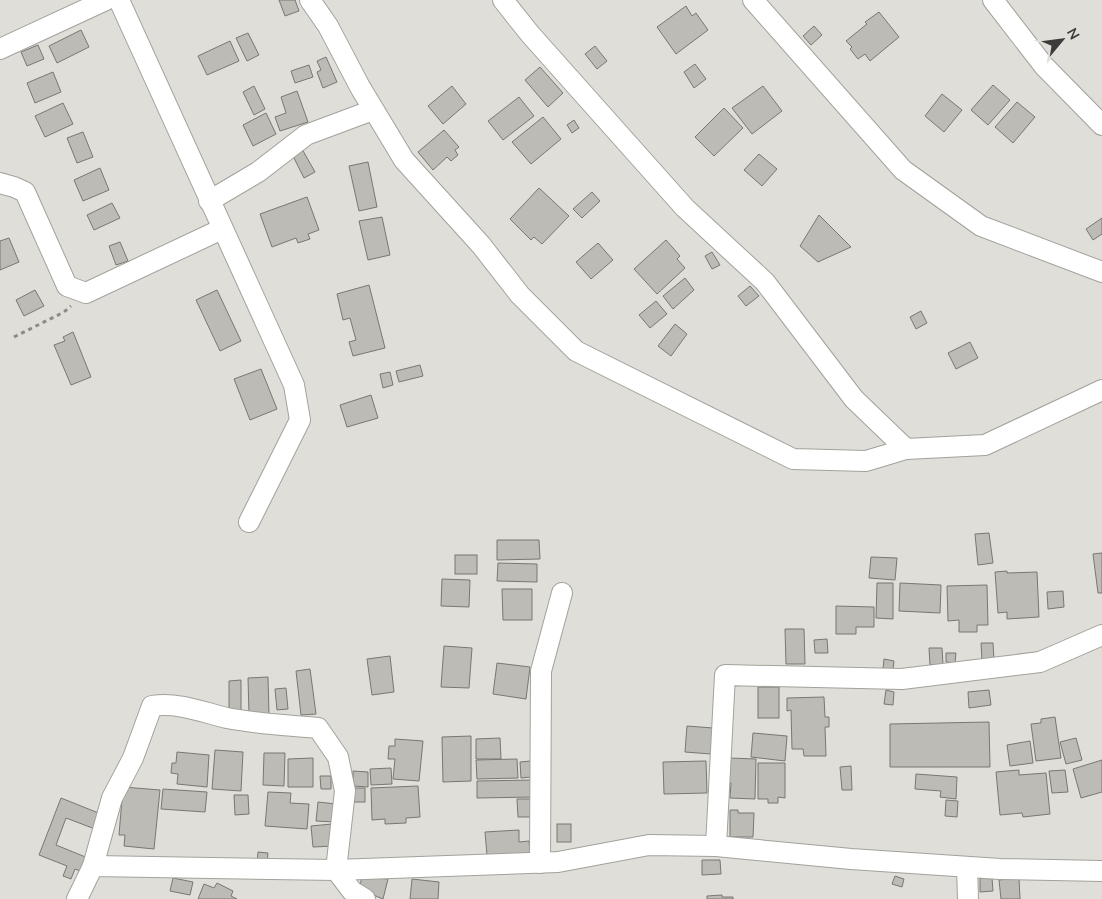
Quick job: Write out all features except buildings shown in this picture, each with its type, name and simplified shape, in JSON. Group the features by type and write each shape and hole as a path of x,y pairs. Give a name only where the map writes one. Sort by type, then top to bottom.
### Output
{"street":[{"path":"0,49 106,0"},
{"path":"119,0 294,385 300,420 249,522"},
{"path":"310,0 328,26 373,110 404,160 481,245 520,295 576,351 793,459 866,461 906,449 985,445 1102,390"},
{"path":"503,0 530,34 685,208 765,282 854,399 906,449"},
{"path":"754,0 863,122 903,170 980,226 1102,272"},
{"path":"994,0 1044,66 1102,125"},
{"path":"209,201 258,172 306,135 373,110"},
{"path":"0,184 14,187 24,192 67,286 86,293 222,228"},
{"path":"540,863 541,671 562,593"},
{"path":"716,846 725,675 902,678 1040,662 1102,635"},
{"path":"77,899 93,866 112,798 133,758 152,706 164,704 197,709 227,718 318,728 338,757 345,791 336,870 352,891 364,899"},
{"path":"93,866 336,870 540,863 558,862 649,845 716,846 1000,869 1102,871"},
{"path":"967,867 968,899"}],"path":[{"path":"14,337 64,312 86,293"}]}
